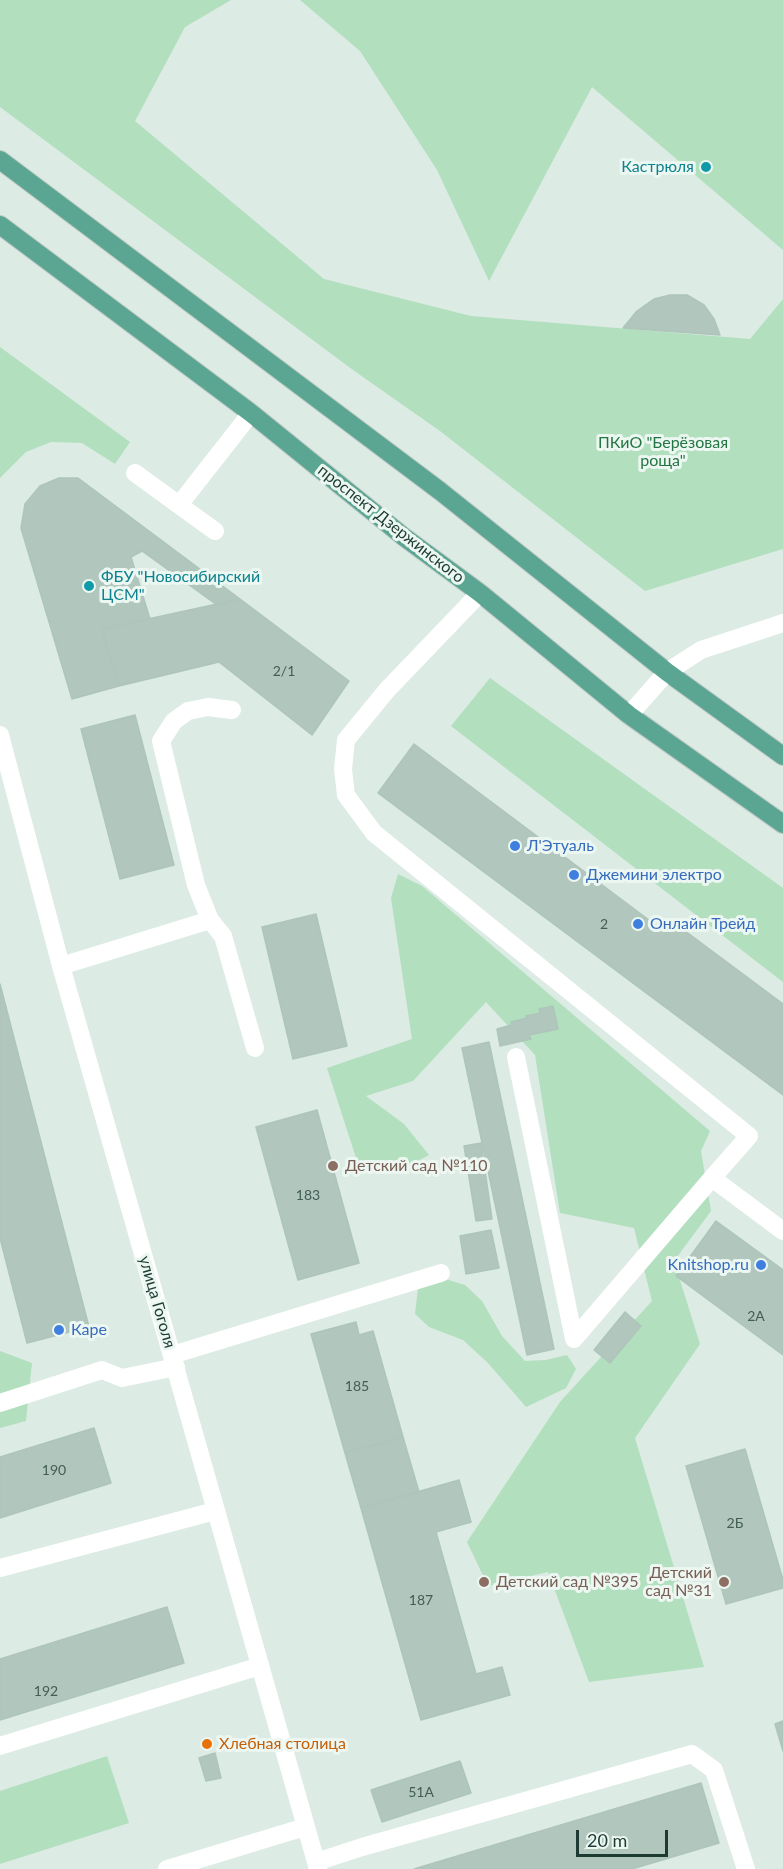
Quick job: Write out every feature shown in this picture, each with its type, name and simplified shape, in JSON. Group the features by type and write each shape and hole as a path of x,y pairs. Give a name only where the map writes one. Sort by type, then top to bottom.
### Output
{"main road":[{"path":"0,160 440,491 667,672 783,756"},
{"name":"проспект Дзержинского","path":"0,225 251,413 404,537 480,593 629,715 783,824"}],"street":[{"path":"179,505 251,413"},
{"path":"135,473 215,531"},
{"path":"480,593 387,690 346,740 343,769 346,795 374,833 749,1136 574,1339 516,1057"},
{"path":"629,715 667,672 701,650 783,623"},
{"path":"232,710 208,707 188,711 174,721 161,741 196,885 210,920 223,936 255,1048"},
{"name":"улица Гоголя","path":"0,735 61,966 317,1865"},
{"path":"61,966 210,920"},
{"path":"712,1178 783,1231"},
{"path":"0,1403 102,1370 123,1378 441,1273"},
{"path":"0,1568 215,1511"},
{"path":"0,1746 260,1666"},
{"path":"317,1865 362,1847 692,1754 714,1770 746,1869"},
{"path":"167,1869 305,1827"}],"green space":[{"name":"ПКиО \"Берёзовая роща\"","path":"0,0 231,0 185,27 135,121 324,279 471,316 750,339 783,299 783,549 645,591 440,431 353,370 0,107"},
{"path":"300,0 783,0 783,250 592,87 489,281 437,170 360,51"},
{"path":"0,347 130,442 115,464 82,443 51,442 26,452 0,478"},
{"path":"490,678 783,888 783,982 451,726"},
{"path":"398,874 422,886 710,1131 701,1151 711,1211 674,1261 700,1344 635,1438 704,1667 589,1682 548,1572 488,1586 467,1542 560,1402 652,1301 634,1228 560,1213 535,1055 486,1002 413,1081 366,1096 404,1124 429,1155 401,1170 357,1161 327,1068 412,1039 391,898"},
{"path":"442,1278 465,1285 482,1301 502,1336 525,1361 546,1360 567,1355 576,1369 566,1388 526,1407 488,1363 463,1340 429,1327 415,1314 418,1288"},
{"path":"0,1351 32,1363 26,1421 0,1428"},
{"path":"107,1756 129,1823 0,1864 0,1791"}],"building":[{"path":"670,295 687,295 704,305 714,319 720,335 623,328 637,311 654,299"},
{"name":"ФБУ \"Новосибирский ЦСМ\"","path":"59,478 78,478 240,599 217,605 142,551 131,557 150,619 102,629 119,686 72,699 21,528 25,504 40,486"},
{"path":"240,599 349,681 312,735 219,662 119,686 102,629"},
{"path":"135,715 174,865 120,879 81,729"},
{"path":"414,744 661,929 669,919 783,1004 783,1095 378,793"},
{"path":"316,914 347,1046 293,1059 262,927"},
{"path":"0,984 89,1327 27,1343 0,1238"},
{"path":"553,1006 558,1029 529,1035 531,1039 500,1046 497,1029 512,1025 511,1022 527,1018 526,1016 540,1013 539,1009"},
{"path":"489,1042 554,1349 527,1355 462,1048"},
{"path":"317,1110 359,1263 298,1280 256,1127"},
{"path":"481,1143 492,1219 476,1221 464,1146"},
{"path":"716,1221 783,1270 783,1355 676,1276"},
{"path":"491,1230 499,1268 466,1274 460,1236"},
{"path":"625,1312 641,1326 610,1363 594,1350"},
{"path":"356,1322 359,1335 373,1331 403,1437 345,1453 311,1334"},
{"path":"94,1428 111,1483 0,1518 0,1457"},
{"path":"403,1437 419,1492 361,1508 345,1453"},
{"path":"745,1449 783,1580 783,1588 726,1604 686,1466"},
{"path":"459,1480 471,1522 436,1532 476,1674 502,1667 510,1695 421,1720 361,1508"},
{"path":"167,1607 184,1663 0,1720 0,1659"},
{"path":"783,1721 783,1751 775,1724"},
{"path":"215,1753 221,1778 206,1781 199,1758"},
{"path":"460,1761 471,1793 382,1822 371,1790"},
{"path":"701,1783 719,1843 632,1869 414,1869"}],"place":[{"name":"Кастрюля","path":"706,167"},
{"name":"ФБУ \"Новосибирский ЦСМ\"","path":"89,586"},
{"name":"Л'Этуаль","path":"515,846"},
{"name":"Джемини электро","path":"574,875"},
{"name":"Онлайн Трейд","path":"638,924"},
{"name":"Детский сад №110","path":"333,1166"},
{"name":"Knitshop.ru","path":"761,1265"},
{"name":"Каре","path":"59,1330"},
{"name":"Детский сад №395","path":"484,1582"},
{"name":"Детский сад №31","path":"724,1582"},
{"name":"Хлебная столица","path":"207,1744"}]}
